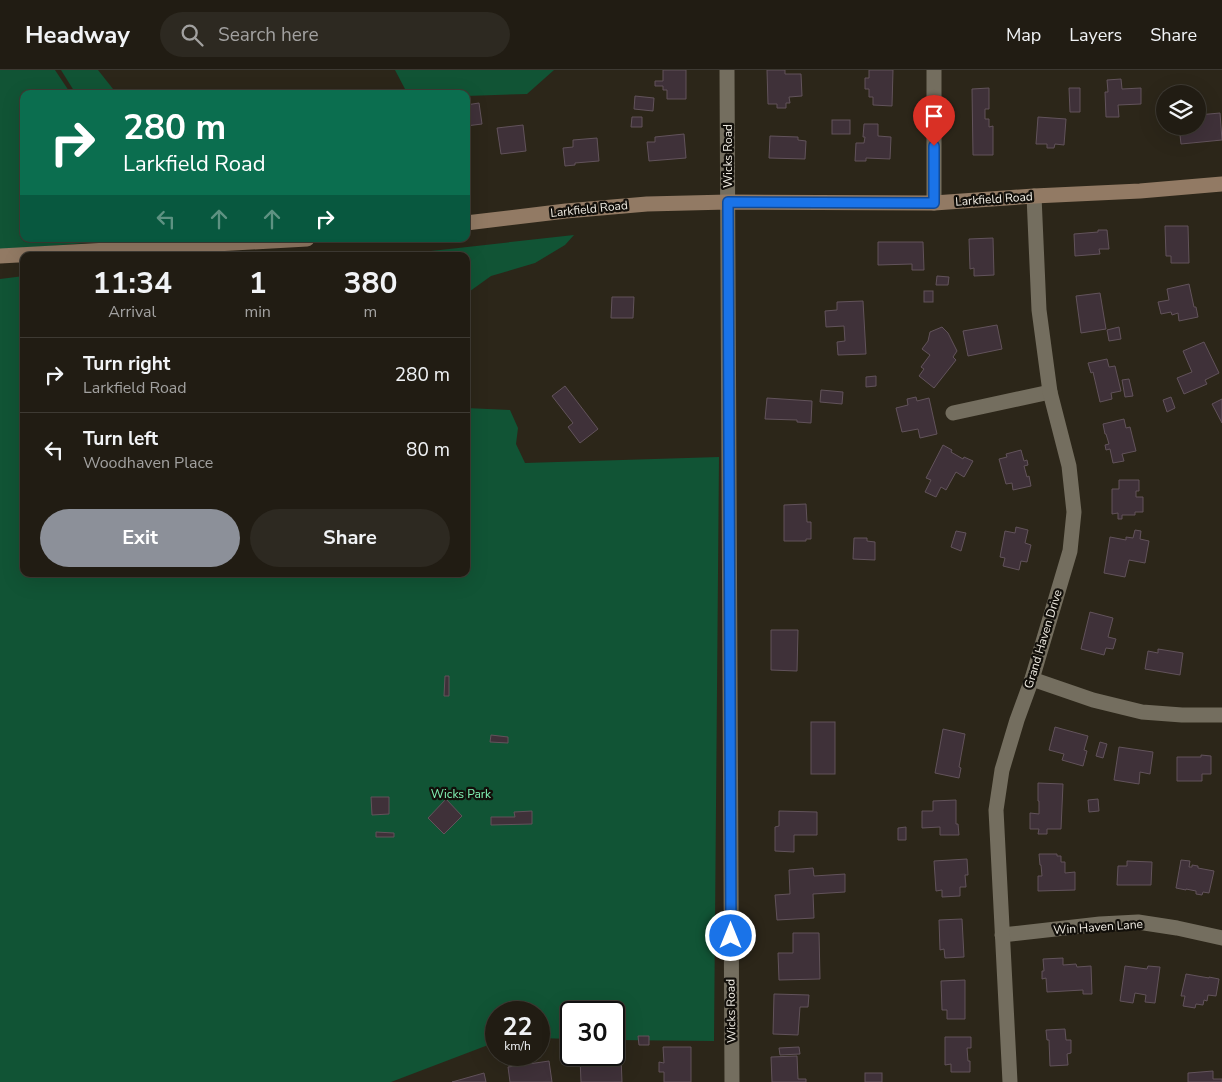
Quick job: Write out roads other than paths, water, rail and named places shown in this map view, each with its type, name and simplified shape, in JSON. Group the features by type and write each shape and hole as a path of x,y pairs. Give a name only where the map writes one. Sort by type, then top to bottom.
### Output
{"main road":[{"name":"Larkfield Road","path":"470,223 646,204 728,202 934,203 1140,191 1222,184"},
{"path":"72,252 253,242"},
{"path":"0,256 20,255"}],"street":[{"name":"Wicks Road","path":"727,70 732,1082"},
{"path":"934,70 934,203"},
{"name":"Grand Haven Drive","path":"1010,1082 996,810 1002,770 1032,679 1070,551 1074,512 1069,466 1050,392 1040,310 1034,196"},
{"path":"953,413 1050,392"},
{"path":"1032,679 1093,700 1142,712 1222,715"},
{"name":"Win Haven Lane","path":"1002,935 1100,924 1138,922 1222,938"}],"park label":[{"name":"Wicks Park","path":"461,794"}]}
